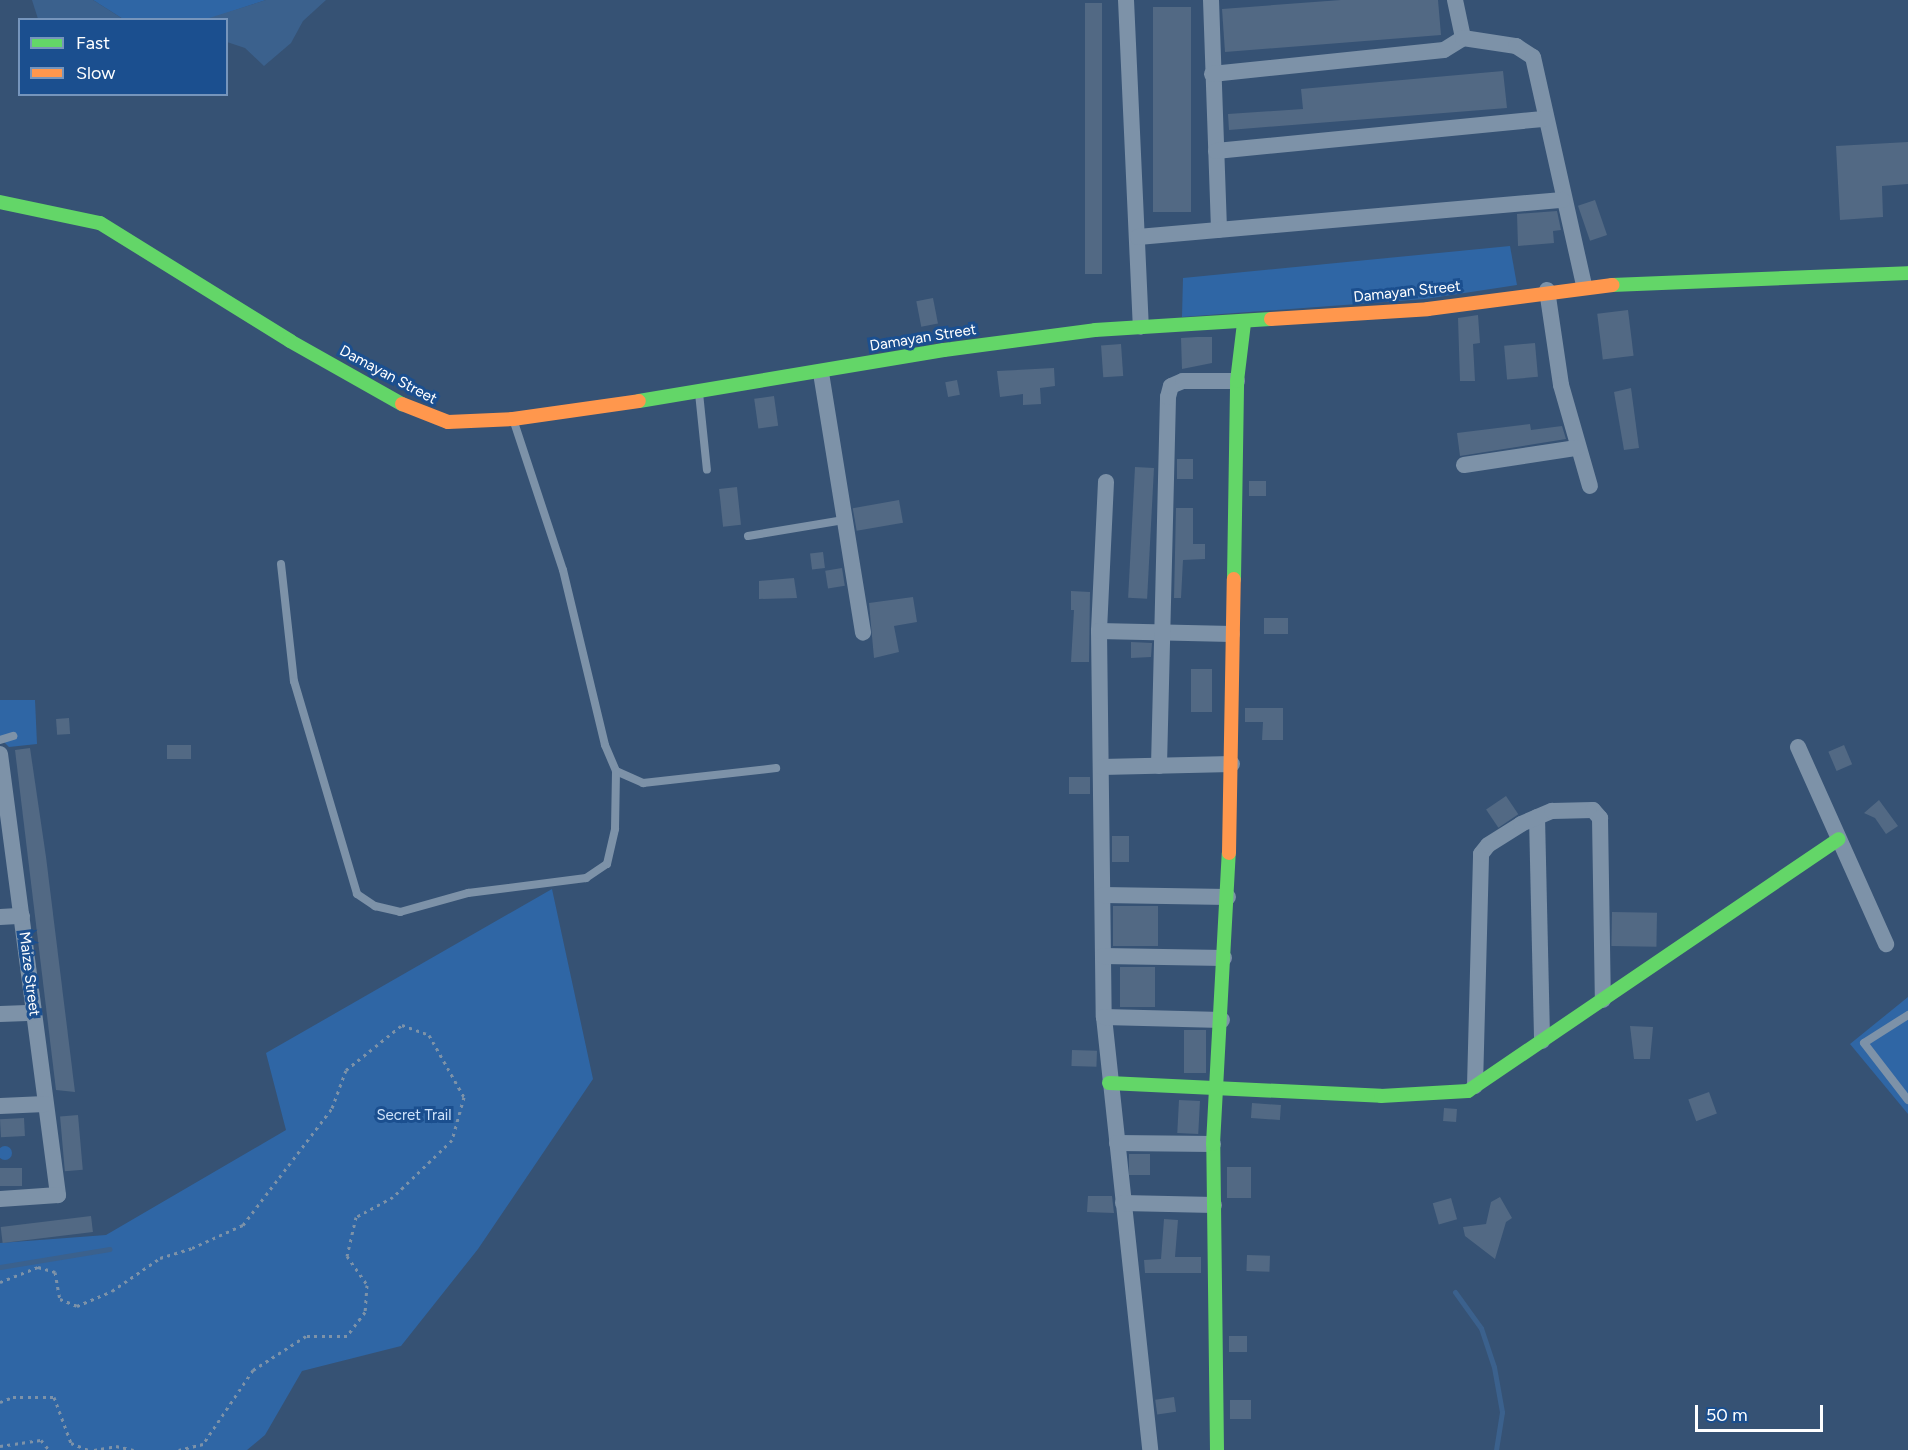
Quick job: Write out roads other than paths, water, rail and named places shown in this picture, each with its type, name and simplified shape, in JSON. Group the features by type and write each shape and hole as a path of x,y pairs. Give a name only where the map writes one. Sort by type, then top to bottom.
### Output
{"street":[{"path":"1126,0 1141,327"},
{"path":"1210,0 1219,230"},
{"path":"1455,0 1463,39"},
{"path":"1212,74 1444,50 1463,39 1516,46 1533,57 1562,200 1584,286"},
{"path":"1216,151 1545,119"},
{"path":"1138,237 1562,200"},
{"name":"Damayan Street","path":"0,202 100,223 290,341 418,413 448,422 513,419 699,393 944,350 1141,327 1244,323 1428,309 1584,286 1908,273"},
{"path":"1547,290 1555,356 1577,448 1590,486"},
{"path":"1217,1450 1213,1144 1228,897 1233,764 1232,634 1237,381 1244,323"},
{"path":"821,373 863,633"},
{"path":"1159,766 1161,632 1171,386 1196,378 1237,381"},
{"path":"1464,465 1577,448"},
{"path":"1106,482 1099,631 1104,1017 1109,1083 1150,1450"},
{"path":"1099,631 1232,634"},
{"path":"1798,747 1886,944"},
{"name":"Maize Street","path":"0,754 5,826 22,916 58,1195 0,1198"},
{"path":"1102,767 1233,764"},
{"path":"1475,1086 1481,854 1488,845 1552,811 1593,810 1600,818 1603,1000"},
{"path":"1537,817 1542,1041"},
{"path":"1109,1083 1395,1096 1456,1094 1475,1086 1839,839"},
{"path":"1102,895 1228,897"},
{"path":"0,917 22,916"},
{"path":"1103,956 1224,958"},
{"path":"0,1014 34,1013"},
{"path":"1104,1017 1222,1020"},
{"path":"0,1106 45,1104"},
{"path":"1117,1143 1213,1144"},
{"path":"1123,1203 1214,1204"}],"lane":[{"path":"699,393 707,470"},
{"path":"281,564 294,681 357,894 375,906 400,912 468,893 586,878 607,864 615,829 616,771 605,745 563,570 513,419"},
{"path":"748,536 844,520"},
{"path":"0,740 14,736"},
{"path":"616,771 643,783 776,768"},
{"path":"1908,1015 1864,1043 1908,1100"}],"waterway":[{"path":"0,1267 110,1249"},
{"path":"1455,1292 1481,1328 1494,1367 1502,1412 1496,1450"}],"park label":[{"name":"Secret Trail","path":"414,1116"}]}
